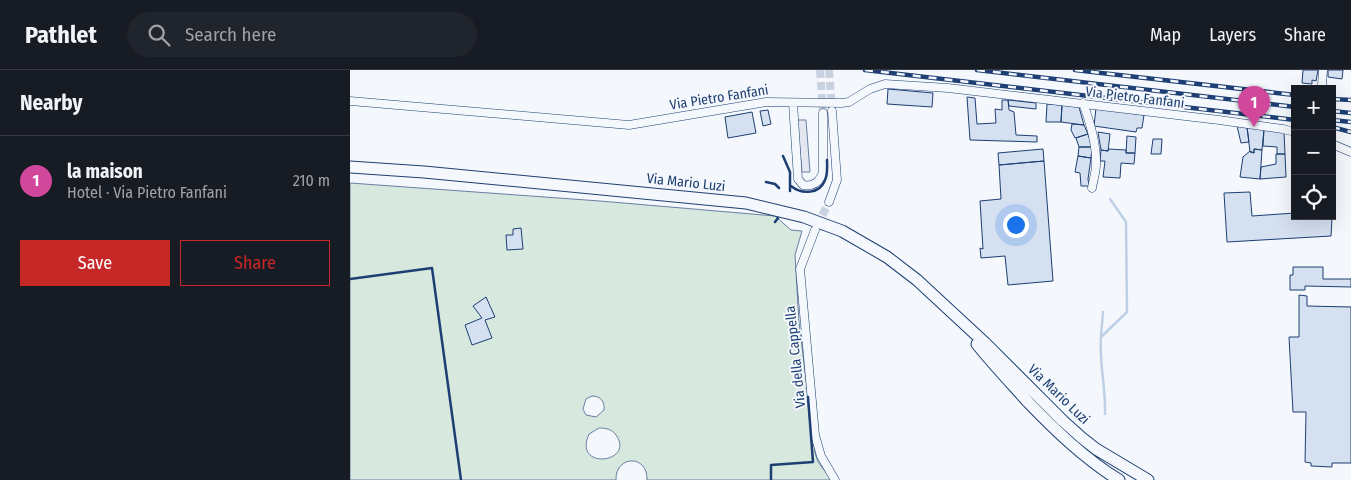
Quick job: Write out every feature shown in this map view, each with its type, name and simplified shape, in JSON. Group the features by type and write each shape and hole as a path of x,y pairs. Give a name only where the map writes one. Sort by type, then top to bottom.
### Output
{"main road":[{"name":"Via Mario Luzi","path":"350,167 424,172 746,203 777,209 842,231 872,247 917,280 985,343 1082,438 1148,480"},
{"name":"Via Mario Luzi","path":"350,172 378,170"},
{"name":"Via Mario Luzi","path":"958,318 994,365 1052,426 1088,458 1119,480"}],"street":[{"path":"1322,85 1323,70"},
{"name":"Via Pietro Fanfani","path":"350,100 629,125 766,102 848,102 870,89 885,84 958,89 1083,103 1283,128 1291,131"},
{"path":"793,103 798,179 803,186 815,184 823,172 823,114"},
{"path":"1083,103 1094,142 1096,165 1092,188"},
{"path":"829,202 837,180 832,111"},
{"path":"1336,146 1351,152"},
{"name":"Via della Cappella","path":"815,230 800,269 815,435 821,456 835,480"}],"shaded area":[{"path":"797,120 806,120 810,172 802,172"},
{"path":"350,183 775,216 791,230 802,231 795,255 799,322 815,453 818,462 832,480 647,480 646,472 642,466 632,461 626,462 621,466 617,472 616,480 350,480","holes":["592,396 600,398 604,404 604,410 596,417 586,415 583,409 586,399","599,428 610,430 616,435 620,445 618,452 612,457 604,459 595,458 589,454 586,446 589,434"]}],"building":[{"path":"1303,70 1318,70 1316,81 1312,80 1312,84 1302,83"},
{"path":"1328,70 1343,70 1342,79 1328,77"},
{"path":"888,89 933,93 932,107 887,104"},
{"path":"967,97 975,98 977,124 996,123 995,109 1002,110 1002,100 1008,100 1009,110 1014,112 1016,135 1037,136 1037,142 970,140"},
{"path":"1008,100 1036,103 1036,109 1009,106"},
{"path":"1047,104 1062,105 1061,122 1046,122"},
{"path":"1062,105 1079,107 1084,125 1061,122"},
{"path":"1096,108 1144,115 1142,128 1137,128 1136,132 1094,126"},
{"path":"768,110 771,124 763,126 760,111"},
{"path":"752,112 756,133 728,138 725,117"},
{"path":"1072,124 1084,125 1088,134 1075,138 1071,130"},
{"path":"1237,126 1247,127 1249,142 1241,143"},
{"path":"1247,127 1264,129 1262,150 1254,149 1254,153 1250,152"},
{"path":"1264,129 1284,131 1285,154 1277,154 1277,147 1263,146"},
{"path":"1098,132 1110,134 1108,151 1101,150"},
{"path":"1088,134 1092,147 1079,147 1076,138"},
{"path":"1127,136 1136,137 1135,153 1126,153"},
{"path":"1153,139 1162,139 1161,154 1151,154"},
{"path":"1079,147 1092,147 1091,158 1078,156"},
{"path":"1043,149 1044,161 999,165 998,153"},
{"path":"1109,149 1126,150 1126,153 1135,153 1134,164 1121,163 1120,178 1103,177 1105,161 1100,161 1101,150 1108,151"},
{"path":"1254,149 1262,150 1260,179 1240,177 1243,157 1250,151 1254,153"},
{"path":"1276,154 1285,154 1286,177 1260,179 1261,167 1276,164"},
{"path":"1078,156 1091,158 1089,186 1081,186 1080,173 1075,172"},
{"path":"1044,161 1053,281 1008,285 1005,256 981,258 980,248 983,249 980,201 1001,199 999,165"},
{"path":"1250,192 1252,216 1291,213 1291,220 1332,220 1331,236 1227,242 1224,193"},
{"path":"521,228 523,249 507,250 506,235 513,235 513,229"},
{"path":"1293,267 1323,267 1323,279 1351,279 1351,287 1305,286 1305,290 1290,290 1290,275 1293,275"},
{"path":"1299,295 1307,296 1307,306 1351,307 1351,463 1332,463 1332,467 1311,466 1311,463 1305,462 1306,412 1293,412 1289,337 1299,337"},
{"path":"486,297 495,317 485,320 492,338 472,345 465,325 482,318 473,306"}],"waterway":[{"path":"1105,414 1101,337 1127,312 1126,222 1110,199"},
{"path":"1101,336 1103,312"}],"tunnel":[{"path":"820,70 823,113"},
{"path":"829,70 832,109"},
{"path":"817,226 829,202"}],"railway":[{"path":"865,70 1291,120"},
{"path":"977,70 1291,107"},
{"path":"1075,70 1291,95"},
{"path":"1336,99 1351,100"},
{"path":"1336,111 1351,113"},
{"path":"1336,120 1351,122"},
{"path":"1336,128 1351,132"}],"wall":[{"path":"783,156 790,172 790,191"},
{"path":"791,186 805,192 819,188 823,185 826,178 827,160"},
{"path":"766,182 775,184 779,188"},
{"path":"775,222 778,218"},
{"path":"350,279 432,268 461,480"},
{"path":"771,480 771,465 813,462 808,397"}],"place":[{"name":"la maison","path":"1254,127"}]}
